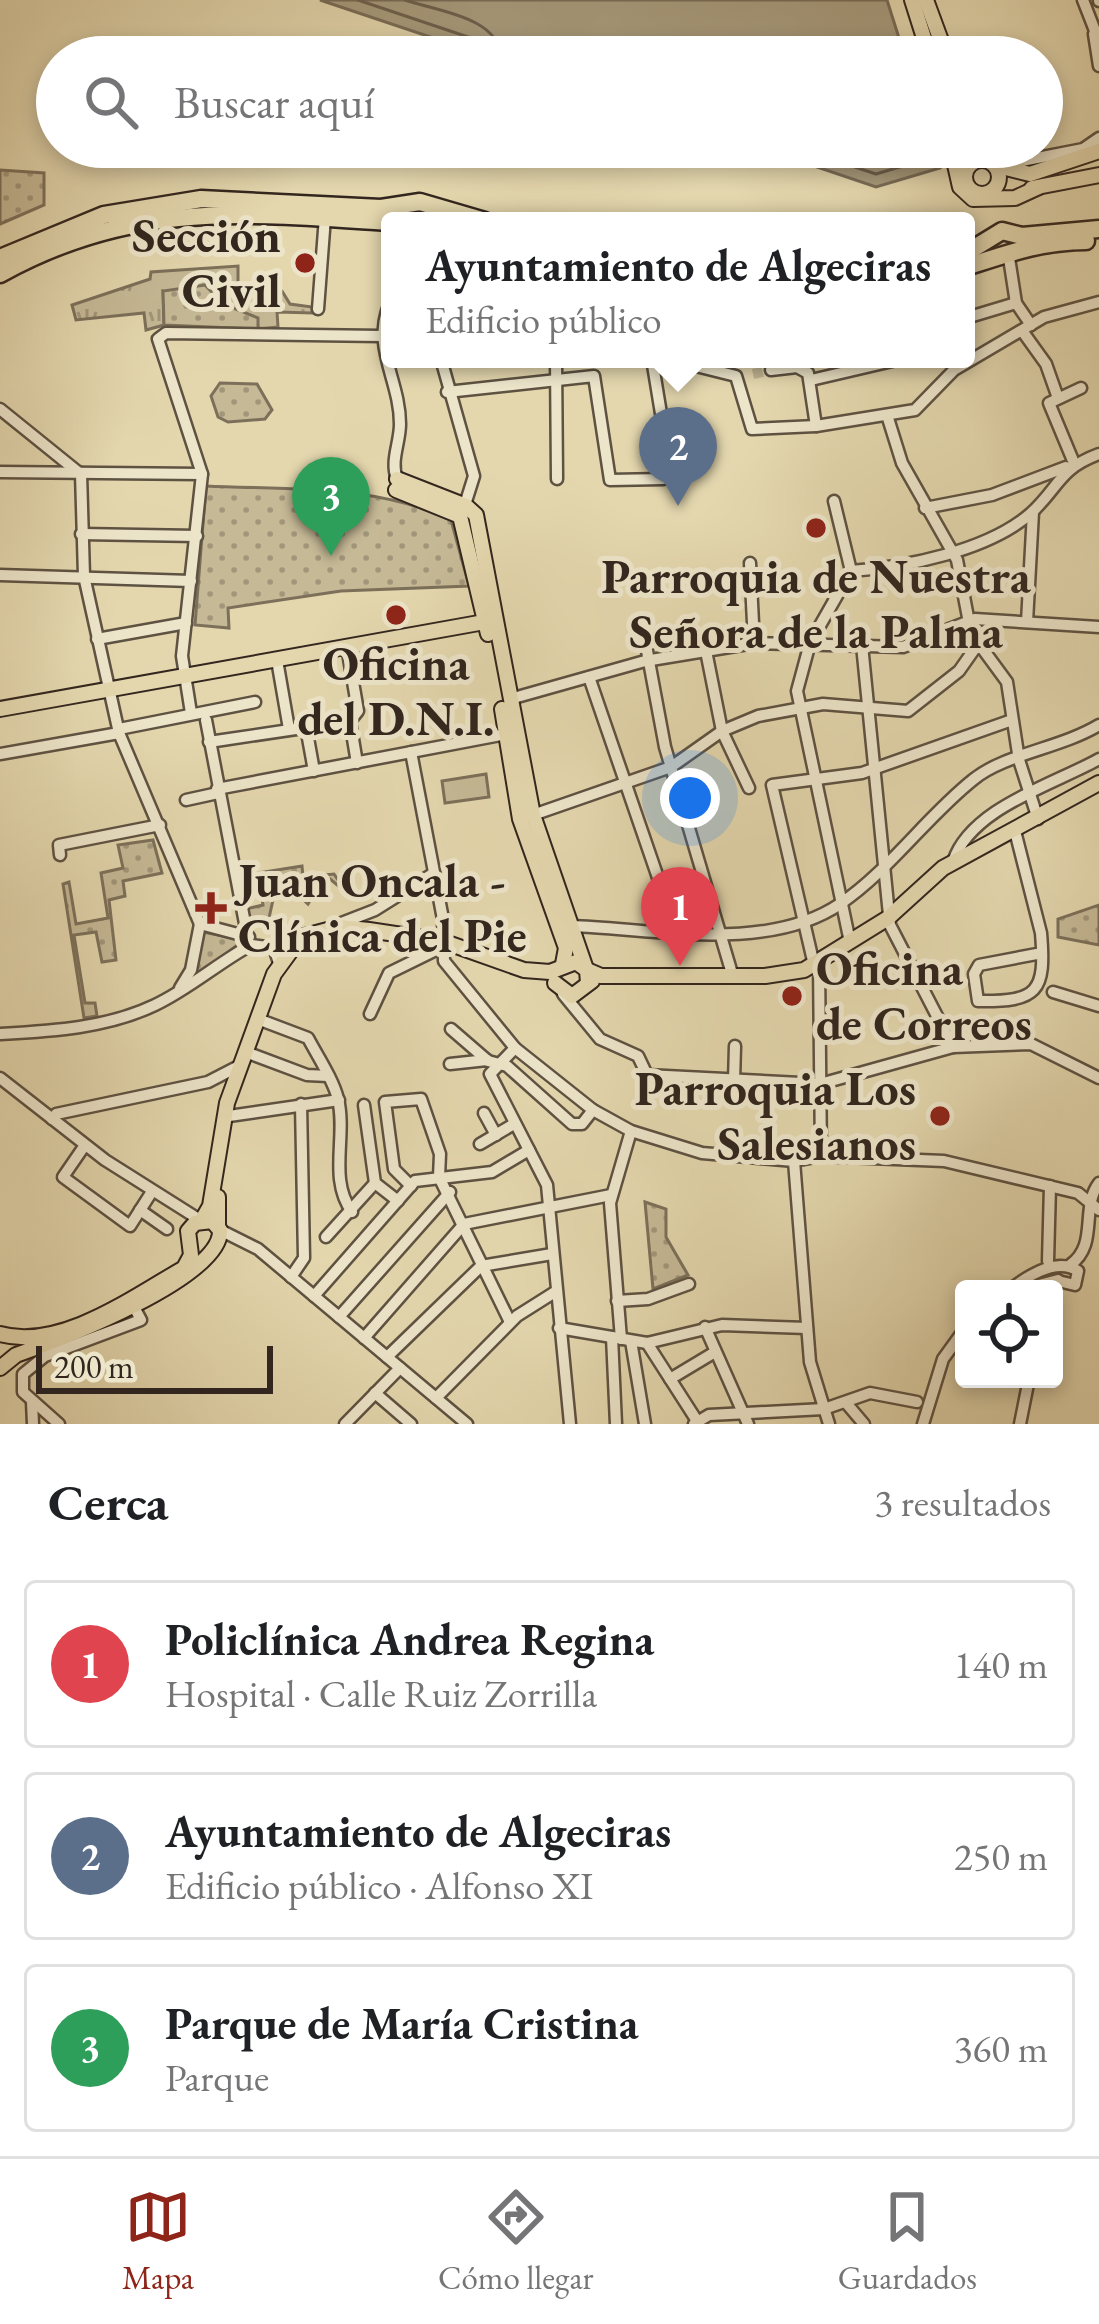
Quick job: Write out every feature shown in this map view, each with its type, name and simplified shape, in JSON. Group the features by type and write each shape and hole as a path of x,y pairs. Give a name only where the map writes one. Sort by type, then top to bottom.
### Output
{"highway":[{"path":"0,258 104,215 201,199 381,212"},
{"path":"0,274 77,238 136,221 231,211 381,221"},
{"path":"975,264 1010,250 1099,229"},
{"path":"975,249 992,239 1010,250 1099,241"}],"main road":[{"path":"912,0 923,36"},
{"path":"926,0 939,36"},
{"path":"957,168 960,187 973,200 1015,198 1099,151"},
{"path":"961,168 973,191 986,194 1097,174"},
{"path":"965,181 970,168"},
{"path":"986,194 998,182 997,168"},
{"path":"1009,168 1045,181"},
{"path":"396,485 476,515 506,734 566,948 559,988"},
{"path":"184,673 277,660 490,618"},
{"path":"0,706 490,618"},
{"path":"490,618 510,699 526,817 572,926 588,978"},
{"path":"10,1343 133,1305 194,1270 210,1206 216,1142 230,1095 290,954 312,937 361,932 442,944 559,988 588,978 778,976 816,964 888,918 953,863 1099,783"},
{"path":"10,1343 42,1338 130,1298 184,1268 201,1236 219,1229 220,1160 229,1116 279,963 294,942 325,929 376,928 524,970 544,973 576,962 588,978"},
{"path":"0,1368 10,1343"}],"street":[{"path":"1083,0 1096,37 1099,66"},
{"path":"1063,155 1099,138"},
{"path":"318,309 325,217"},
{"path":"1010,250 1016,303 1058,398"},
{"path":"975,358 1027,328 1099,302"},
{"path":"975,315 1016,303"},
{"path":"191,713 184,673 186,623 202,474 158,339 166,333 381,336"},
{"path":"389,368 399,410 396,485"},
{"path":"443,368 475,476 463,511"},
{"path":"556,368 556,479"},
{"path":"447,392 596,378 610,480 667,478 669,462 653,368"},
{"path":"704,368 736,376 753,374"},
{"path":"771,370 788,368"},
{"path":"798,368 812,380 816,426"},
{"path":"812,380 863,368"},
{"path":"736,376 752,429 816,426 915,410 957,368"},
{"path":"1071,465 1049,406 1081,388"},
{"path":"0,409 81,473"},
{"path":"887,415 902,463 952,554 967,621 1007,682 1019,760 1038,819"},
{"path":"42,473 50,464 48,451"},
{"path":"925,508 992,495 1099,454"},
{"path":"851,571 897,568 952,554 1033,512 1071,465"},
{"path":"0,472 202,474"},
{"path":"81,473 84,576 97,639 119,731 200,924 196,974"},
{"path":"833,501 851,571 810,643 797,691 850,942"},
{"path":"1027,622 1033,512"},
{"path":"81,534 197,536"},
{"path":"0,563 0,575 191,580"},
{"path":"750,563 754,644"},
{"path":"510,699 645,661 754,644 903,647 967,621 1099,627"},
{"path":"97,639 186,623"},
{"path":"645,640 645,661 671,767 724,933 733,976"},
{"path":"526,817 671,767 722,731 800,707 908,711 943,686 978,644"},
{"path":"862,645 888,918 952,1047"},
{"path":"209,742 350,721 358,711 347,647"},
{"path":"706,651 722,731 749,788"},
{"path":"277,660 290,729"},
{"path":"589,677 676,930"},
{"path":"0,754 255,703"},
{"path":"206,720 246,942"},
{"path":"821,1156 816,964 772,785 871,769 1012,720"},
{"path":"350,721 357,763"},
{"path":"572,926 724,933 803,923 841,903 976,777 1066,745 1099,725"},
{"path":"306,727 314,771"},
{"path":"186,800 506,734"},
{"path":"411,752 442,944 458,981 514,1048 593,1110 631,1131 702,1154 794,1161 821,1156 934,1160 1084,1196 1095,1208"},
{"path":"953,863 989,819 1099,759"},
{"path":"61,855 58,844 160,825"},
{"path":"1015,831 1042,953 1038,992 978,1001 974,974 979,965 1042,953"},
{"path":"325,929 375,910 434,873"},
{"path":"357,919 376,928 375,910"},
{"path":"232,932 241,920"},
{"path":"200,924 274,948 279,963"},
{"path":"0,1034 131,1016 178,992 196,974 246,942 294,942"},
{"path":"370,1014 389,974 442,944"},
{"path":"575,1011 588,978"},
{"path":"559,988 600,1039 634,1052 647,1076 820,1084 952,1047 1039,1045 1099,1078"},
{"path":"1053,992 1099,1006"},
{"path":"263,1022 308,1038 328,1076 338,1100 340,1196 352,1212"},
{"path":"451,1029 572,1124 582,1124 593,1110"},
{"path":"734,1081 735,1046"},
{"path":"450,1064 491,1061 514,1048"},
{"path":"52,1119 56,1114 208,1082 232,1074 246,1058 328,1076"},
{"path":"491,1061 492,1083 547,1185 570,1424"},
{"path":"0,1078 182,1214 201,1236 240,1242"},
{"path":"208,1082 221,1084 230,1095"},
{"path":"229,1116 338,1100"},
{"path":"411,1186 394,1169 386,1102 422,1100 440,1154 439,1177 510,1322"},
{"path":"292,1277 304,1258 301,1104"},
{"path":"364,1105 375,1183 398,1201"},
{"path":"484,1113 509,1162"},
{"path":"481,1144 514,1124"},
{"path":"616,1424 621,1339 611,1195 631,1131"},
{"path":"85,1145 63,1178 130,1226 151,1193"},
{"path":"314,1296 411,1186 439,1177 492,1172 529,1150"},
{"path":"794,1161 807,1328 829,1424"},
{"path":"326,1237 375,1183"},
{"path":"1060,1280 1089,1240 1099,1183"},
{"path":"1048,1261 1050,1186"},
{"path":"339,1317 450,1192"},
{"path":"364,1338 464,1224 611,1195"},
{"path":"140,1210 167,1229"},
{"path":"219,1229 258,1249 467,1424"},
{"path":"1063,1285 1071,1287 1071,1268 1099,1231"},
{"path":"387,1357 481,1267 552,1254"},
{"path":"1027,1280 1048,1268 1071,1268"},
{"path":"617,1301 648,1298 689,1284"},
{"path":"436,1398 510,1322 555,1292"},
{"path":"57,1423 36,1424 32,1402 20,1380 33,1363 141,1320 133,1305"},
{"path":"559,1328 647,1343 705,1328 807,1328"},
{"path":"705,1328 746,1419"},
{"path":"621,1339 645,1424"},
{"path":"927,1424 943,1359 955,1342"},
{"path":"647,1343 697,1424 709,1415 784,1418 870,1394 917,1402"},
{"path":"670,1379 715,1352"},
{"path":"927,1424 955,1354"},
{"path":"346,1424 400,1368"},
{"path":"1020,1424 1027,1388"},
{"path":"375,1393 411,1424"},
{"path":"32,1402 57,1423"},
{"path":"847,1404 864,1424"}],"green space":[{"path":"0,170 44,173 44,205 0,224"},
{"path":"238,266 238,284 282,291 290,304 312,307 312,313 277,312 278,327 258,329 257,318 223,304 163,291 164,325 146,330 144,313 76,320 72,305 150,279 151,272"},
{"path":"205,285 223,304 258,318 258,329 164,325 163,291"},
{"path":"220,383 257,384 272,410 265,419 228,422 218,417 211,396"},
{"path":"206,486 362,494 422,508 451,520 469,586 341,591 228,608 229,628 195,625"},
{"path":"486,774 489,797 445,803 442,781"},
{"path":"153,840 162,873 123,881 125,896 109,900 116,960 102,962 96,932 74,935 85,1003 95,1003 97,1016 84,1018 63,884 69,882 76,924 108,918 101,873 123,868 118,845"},
{"path":"302,866 303,877 334,874 346,892 330,879 321,882 308,904 289,886 275,891 267,927 249,923 246,909 263,905 258,873"},
{"path":"1099,905 1099,945 1058,937 1058,919"},
{"path":"203,932 244,940 197,976 195,972"},
{"path":"645,1202 666,1209 666,1237 688,1275 653,1289"}],"water":[{"path":"320,0 887,0 898,36 427,36"},
{"path":"820,168 940,168 876,187"}],"tunnel":[{"path":"753,374 771,370"}],"place":[{"name":"Sección Civil","path":"305,263"},
{"name":"Ayuntamiento de Algeciras","path":"678,506"},
{"name":"Parroquia de Nuestra Señora de la Palma","path":"816,528"},
{"name":"Parque de María Cristina","path":"331,556"},
{"name":"Oficina del D.N.I.","path":"396,615"},
{"name":"Juan Oncala - Clínica del Pie","path":"211,908"},
{"name":"Policlínica Andrea Regina","path":"680,966"},
{"name":"Oficina de Correos","path":"792,996"},
{"name":"Parroquia Los Salesianos","path":"940,1116"}]}
